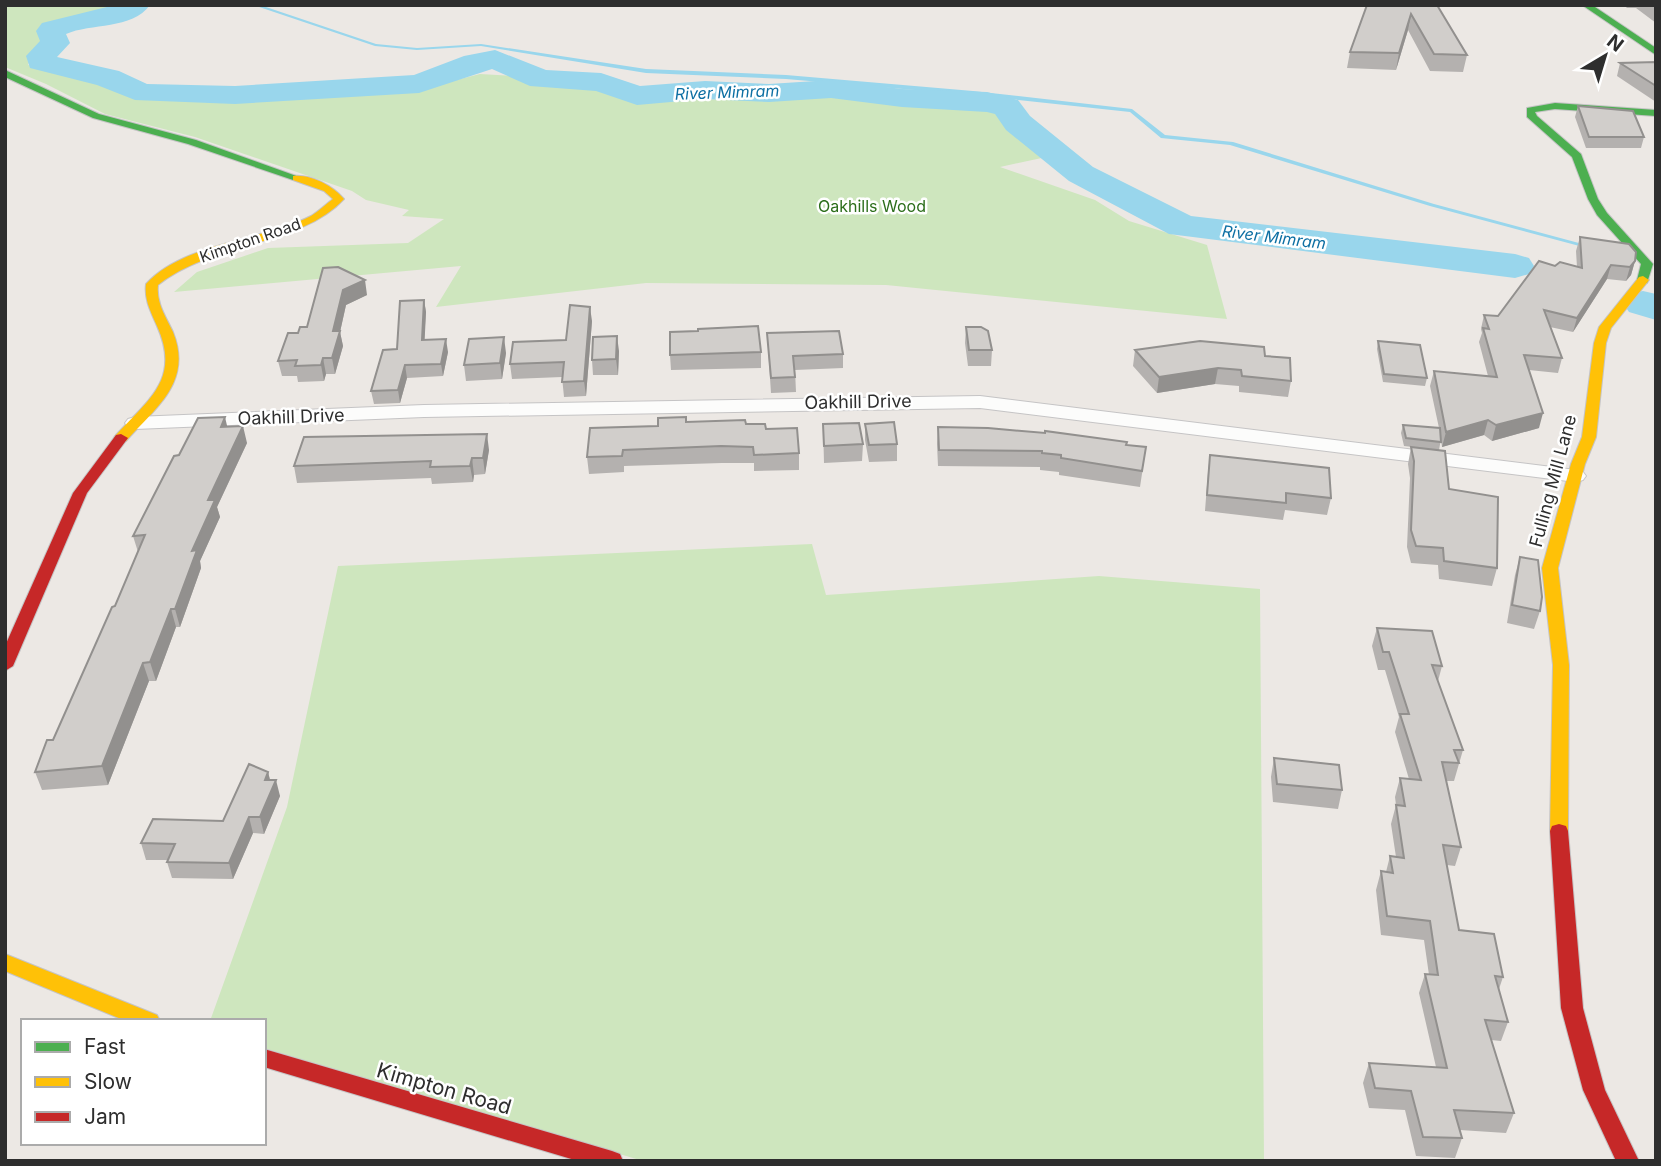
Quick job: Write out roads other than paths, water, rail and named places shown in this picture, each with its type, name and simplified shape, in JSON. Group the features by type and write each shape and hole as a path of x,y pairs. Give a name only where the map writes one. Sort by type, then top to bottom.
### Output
{"street":[{"path":"1586,5 1656,52"},
{"name":"Kimpton Road","path":"5,73 96,116 192,142 328,189 339,199 317,217 296,226 218,249 167,272 152,284 150,296 168,340 173,368 164,388 111,450 80,494 5,666"},
{"name":"Fulling Mill Lane","path":"1628,1161 1594,1090 1572,1008 1559,843 1560,665 1550,568 1589,437 1600,343 1605,327 1645,276 1647,264 1603,215 1593,199 1577,156 1532,117 1530,110 1555,106 1656,113"},
{"name":"Oakhill Drive","path":"135,423 424,411 980,402 1576,476"},
{"path":"5,962 144,1019"},
{"name":"Kimpton Road","path":"266,1059 612,1161"}],"waterway":[{"name":"River Mimram","path":"136,5 116,15 73,22 52,29 50,31 55,43 41,56 41,62 108,78 135,91 147,93 235,95 419,84 475,62 495,59 541,79 601,82 637,96 705,90 769,93 831,89 902,98 987,102 1007,107 1018,123 1081,174 1182,226 1515,266"},
{"path":"255,5 375,45 417,49 481,45 646,71 786,77 973,93 1132,111 1163,137 1231,143 1432,205 1587,246"},
{"name":"River Mimram","path":"1643,303 1656,308"}],"park label":[{"name":"Oakhills Wood","path":"872,206"}]}
